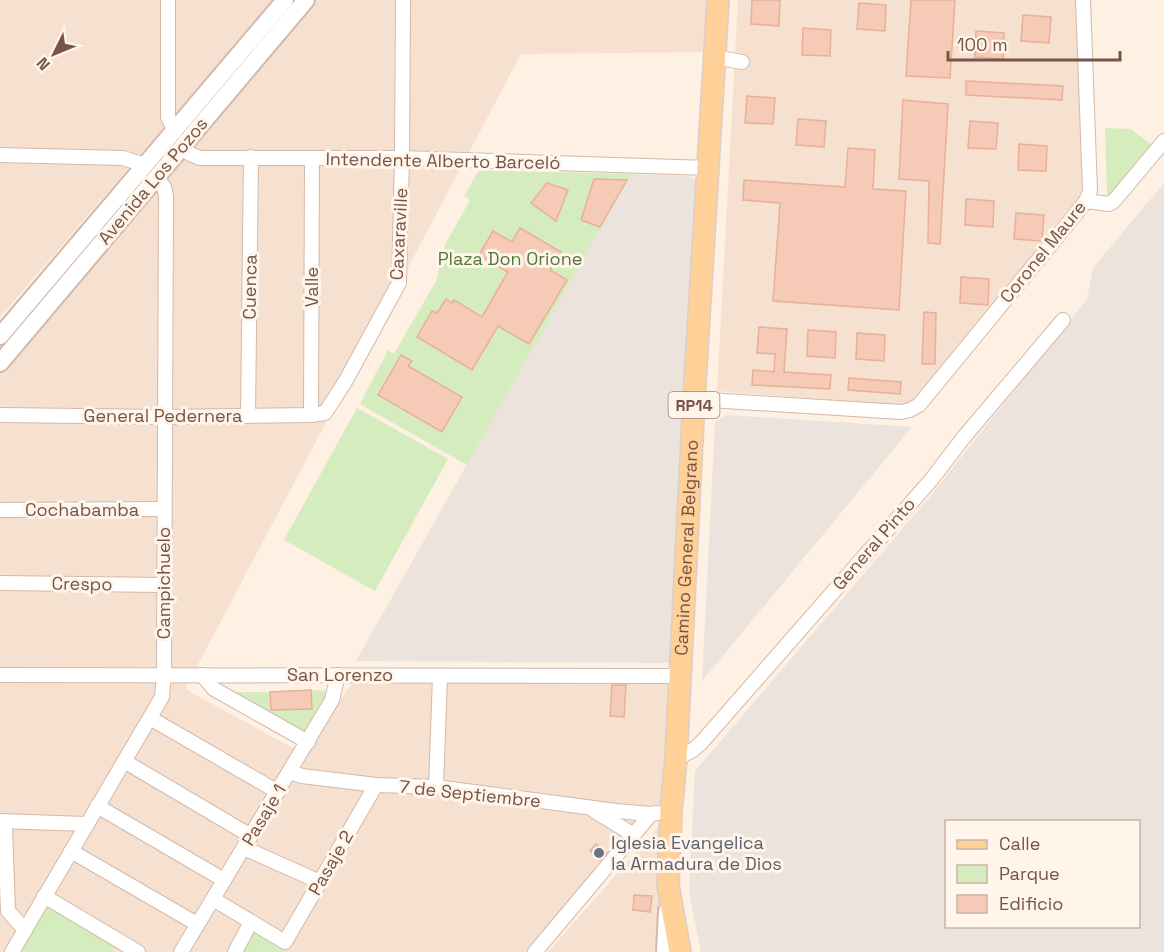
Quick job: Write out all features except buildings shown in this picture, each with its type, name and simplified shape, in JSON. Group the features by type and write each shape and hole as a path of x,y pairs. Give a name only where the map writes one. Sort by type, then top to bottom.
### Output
{"main road":[{"name":"Camino General Belgrano","path":"668,885 661,812 676,759 694,399 718,0"},
{"name":"RP14","path":"668,885 680,952"}],"street":[{"path":"168,0 168,117 175,131"},
{"name":"Avenida Los Pozos","path":"0,363 150,171 175,131 285,0"},
{"name":"Avenida Los Pozos","path":"0,336 150,171 182,147 306,0"},
{"name":"Caxaraville","path":"318,414 345,382 399,283 403,0"},
{"name":"Coronel Maure","path":"694,399 901,412 919,405 1086,201 1090,191 1083,0"},
{"path":"715,57 742,62"},
{"path":"1086,201 1109,204 1114,201 1164,141"},
{"name":"Intendente Alberto Barceló","path":"182,147 200,159 402,158 708,168"},
{"path":"0,155 123,158 150,171"},
{"name":"Cuenca","path":"248,416 251,158"},
{"name":"Valle","path":"312,158 318,414"},
{"name":"Campichuelo","path":"12,952 162,698 164,674 166,196 164,187 150,171"},
{"name":"General Pinto","path":"676,759 693,750 700,743 931,480 1063,320"},
{"name":"General Pedernera","path":"0,416 164,417 318,414"},
{"name":"Cochabamba","path":"0,510 164,509"},
{"name":"Crespo","path":"0,583 164,585"},
{"name":"San Lorenzo","path":"0,675 680,676"},
{"path":"202,675 214,689 308,742"},
{"name":"Pasaje 1","path":"181,952 332,700 338,675"},
{"path":"436,787 440,676"},
{"path":"150,718 278,792"},
{"path":"124,761 251,836"},
{"name":"7 de Septiembre","path":"290,772 302,776 376,785 436,787 589,808 661,812"},
{"name":"Pasaje 2","path":"251,922 285,942 376,785"},
{"path":"97,806 225,880"},
{"path":"589,808 634,835"},
{"path":"535,952 634,835 661,812"},
{"path":"1,821 86,824"},
{"path":"1,821 5,828 8,911 25,930"},
{"path":"244,848 320,882"},
{"path":"71,851 197,924"},
{"name":"Camino General Belgrano","path":"665,952 668,885"},
{"path":"44,896 138,952"},
{"path":"213,899 251,922 234,952"}],"shaded area":[{"path":"0,0 274,0 0,317"},
{"path":"314,0 714,0 711,52 521,54 185,689 302,753 352,684 674,675 660,804 533,952 0,952 0,373"},
{"path":"738,0 1077,0 1082,192 1078,203 916,398 907,404 895,405 717,391"},
{"path":"631,174 690,176 697,182 674,663 356,661"},
{"path":"1164,183 1164,952 701,952 689,892 695,771 928,499 1087,299 1093,268"},
{"path":"727,415 912,427 702,681 715,421"},
{"path":"660,825 677,952 548,952"}],"green space":[{"path":"1105,128 1131,129 1154,147 1114,195 1107,194"},
{"name":"Plaza Don Orione","path":"479,170 631,174 467,465 360,404 388,350 394,354 436,281 445,245 470,200 464,196"},
{"path":"357,408 448,459 375,591 284,540"},
{"path":"311,690 328,691 328,699 306,737 228,692 270,692 271,710 311,708"},
{"path":"47,903 115,946 112,952 19,952"},
{"path":"253,927 286,948 284,952 239,952"}],"place":[{"name":"Iglesia Evangelica la Armadura de Dios","path":"599,853"}]}
